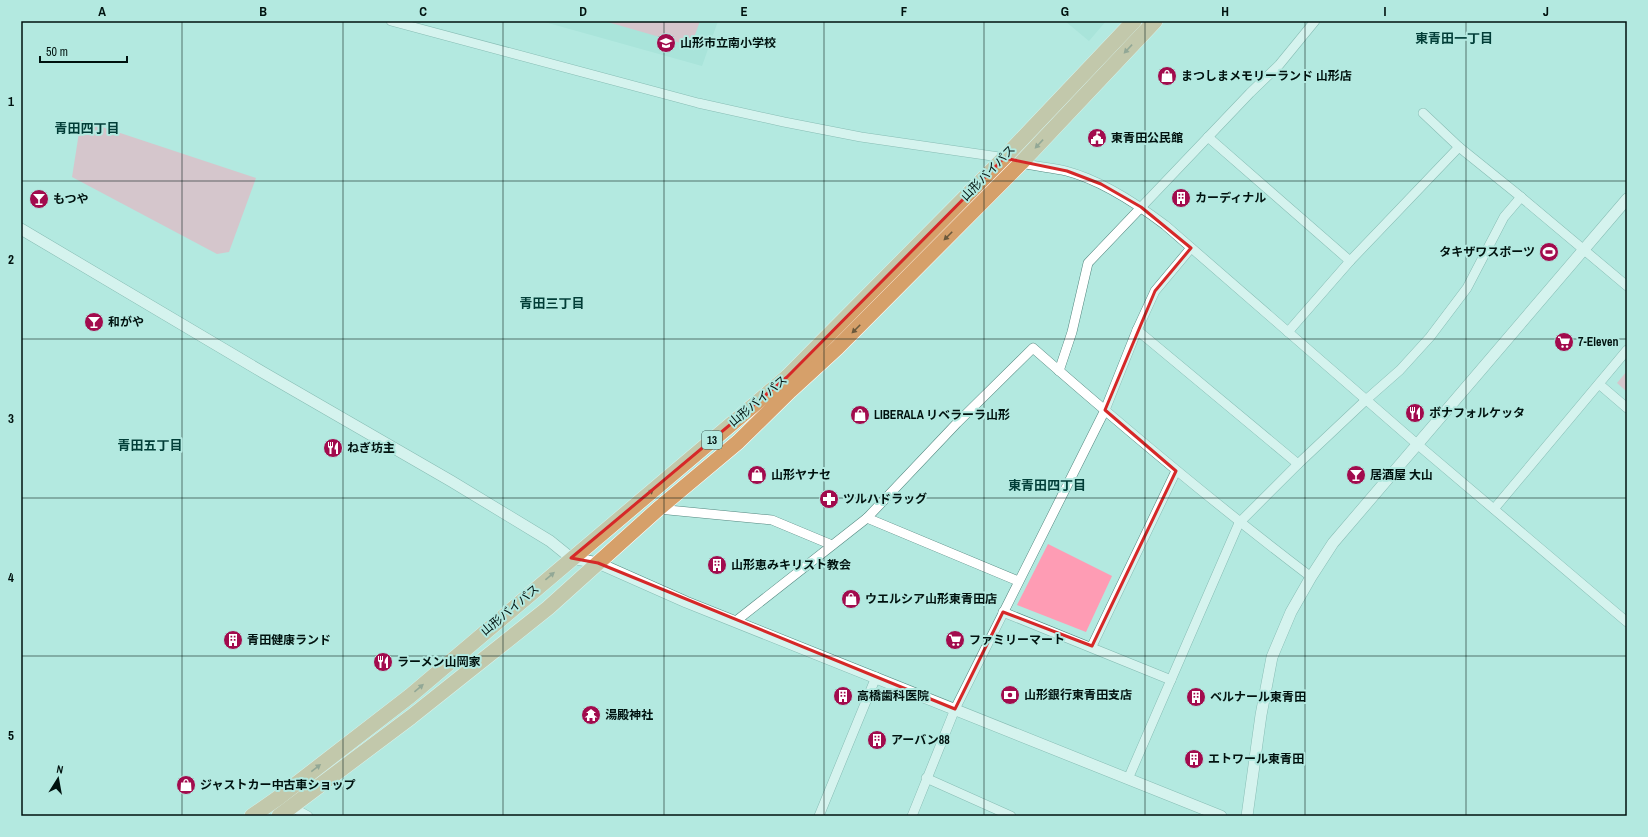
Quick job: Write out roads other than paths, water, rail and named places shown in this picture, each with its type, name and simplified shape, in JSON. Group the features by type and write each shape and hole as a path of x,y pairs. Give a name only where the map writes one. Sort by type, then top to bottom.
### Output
{"highway":[{"name":"山形バイパス","path":"252,816 278,798 410,696 571,558 787,377 1004,158 1134,21"},
{"name":"山形バイパス","path":"279,816 411,717 548,608 658,509 738,442 837,348 1021,163 1155,21"}],"street":[{"path":"391,21 698,103 777,121 861,137 1004,158 1021,163 1067,171 1101,184 1141,207 1165,225 1417,444 1627,622"},
{"path":"1059,371 1072,332 1088,263 1279,65 1315,21"},
{"path":"1424,113 1459,147 1627,286"},
{"path":"1208,137 1350,261"},
{"path":"1288,332 1350,261 1459,147"},
{"path":"1128,779 1239,523 1298,464 1400,370 1430,337 1467,288 1504,217 1521,197"},
{"path":"1247,816 1261,715 1272,657 1291,612 1310,576 1333,543 1627,199"},
{"path":"21,230 471,493 550,541 571,558 598,563 680,599 1221,816"},
{"path":"912,816 955,709 1105,410 1137,330 1155,291 1191,248"},
{"path":"1137,330 1298,464"},
{"path":"736,621 867,518 957,423 1033,348 1239,523 1310,576"},
{"path":"1494,509 1627,350"},
{"path":"1599,384 1627,408"},
{"path":"1092,646 1176,471"},
{"path":"658,509 772,520 832,545"},
{"path":"867,518 1018,581"},
{"path":"1003,612 1092,646 1171,680"},
{"path":"819,816 876,677"},
{"path":"926,778 1011,816"},
{"path":"292,807 308,816"}],"place":[{"name":"山形市立南小学校","path":"666,43"},
{"name":"まつしまメモリーランド 山形店","path":"1167,76"},
{"name":"東青田公民館","path":"1097,138"},
{"name":"カーディナル","path":"1181,198"},
{"name":"もつや","path":"39,199"},
{"name":"タキザワスポーツ","path":"1549,252"},
{"name":"和がや","path":"94,322"},
{"name":"7-Eleven","path":"1564,342"},
{"name":"ボナフォルケッタ","path":"1415,413"},
{"name":"LIBERALA リベラーラ山形","path":"860,415"},
{"name":"ねぎ坊主","path":"333,448"},
{"name":"山形ヤナセ","path":"757,475"},
{"name":"居酒屋 大山","path":"1356,475"},
{"name":"ツルハドラッグ","path":"829,499"},
{"name":"山形恵みキリスト教会","path":"717,565"},
{"name":"ウエルシア山形東青田店","path":"851,599"},
{"name":"青田健康ランド","path":"233,640"},
{"name":"ファミリーマート","path":"955,640"},
{"name":"ラーメン山岡家","path":"383,662"},
{"name":"山形銀行東青田支店","path":"1010,695"},
{"name":"高橋歯科医院","path":"843,696"},
{"name":"ベルナール東青田","path":"1196,697"},
{"name":"湯殿神社","path":"591,715"},
{"name":"アーバン88","path":"877,740"},
{"name":"エトワール東青田","path":"1194,759"},
{"name":"ジャストカー中古車ショップ","path":"186,785"}],"district":[{"name":"東青田一丁目","path":"1454,38"},
{"name":"青田四丁目","path":"87,128"},
{"name":"青田三丁目","path":"552,303"},
{"name":"青田五丁目","path":"150,445"},
{"name":"東青田四丁目","path":"1047,485"}]}
